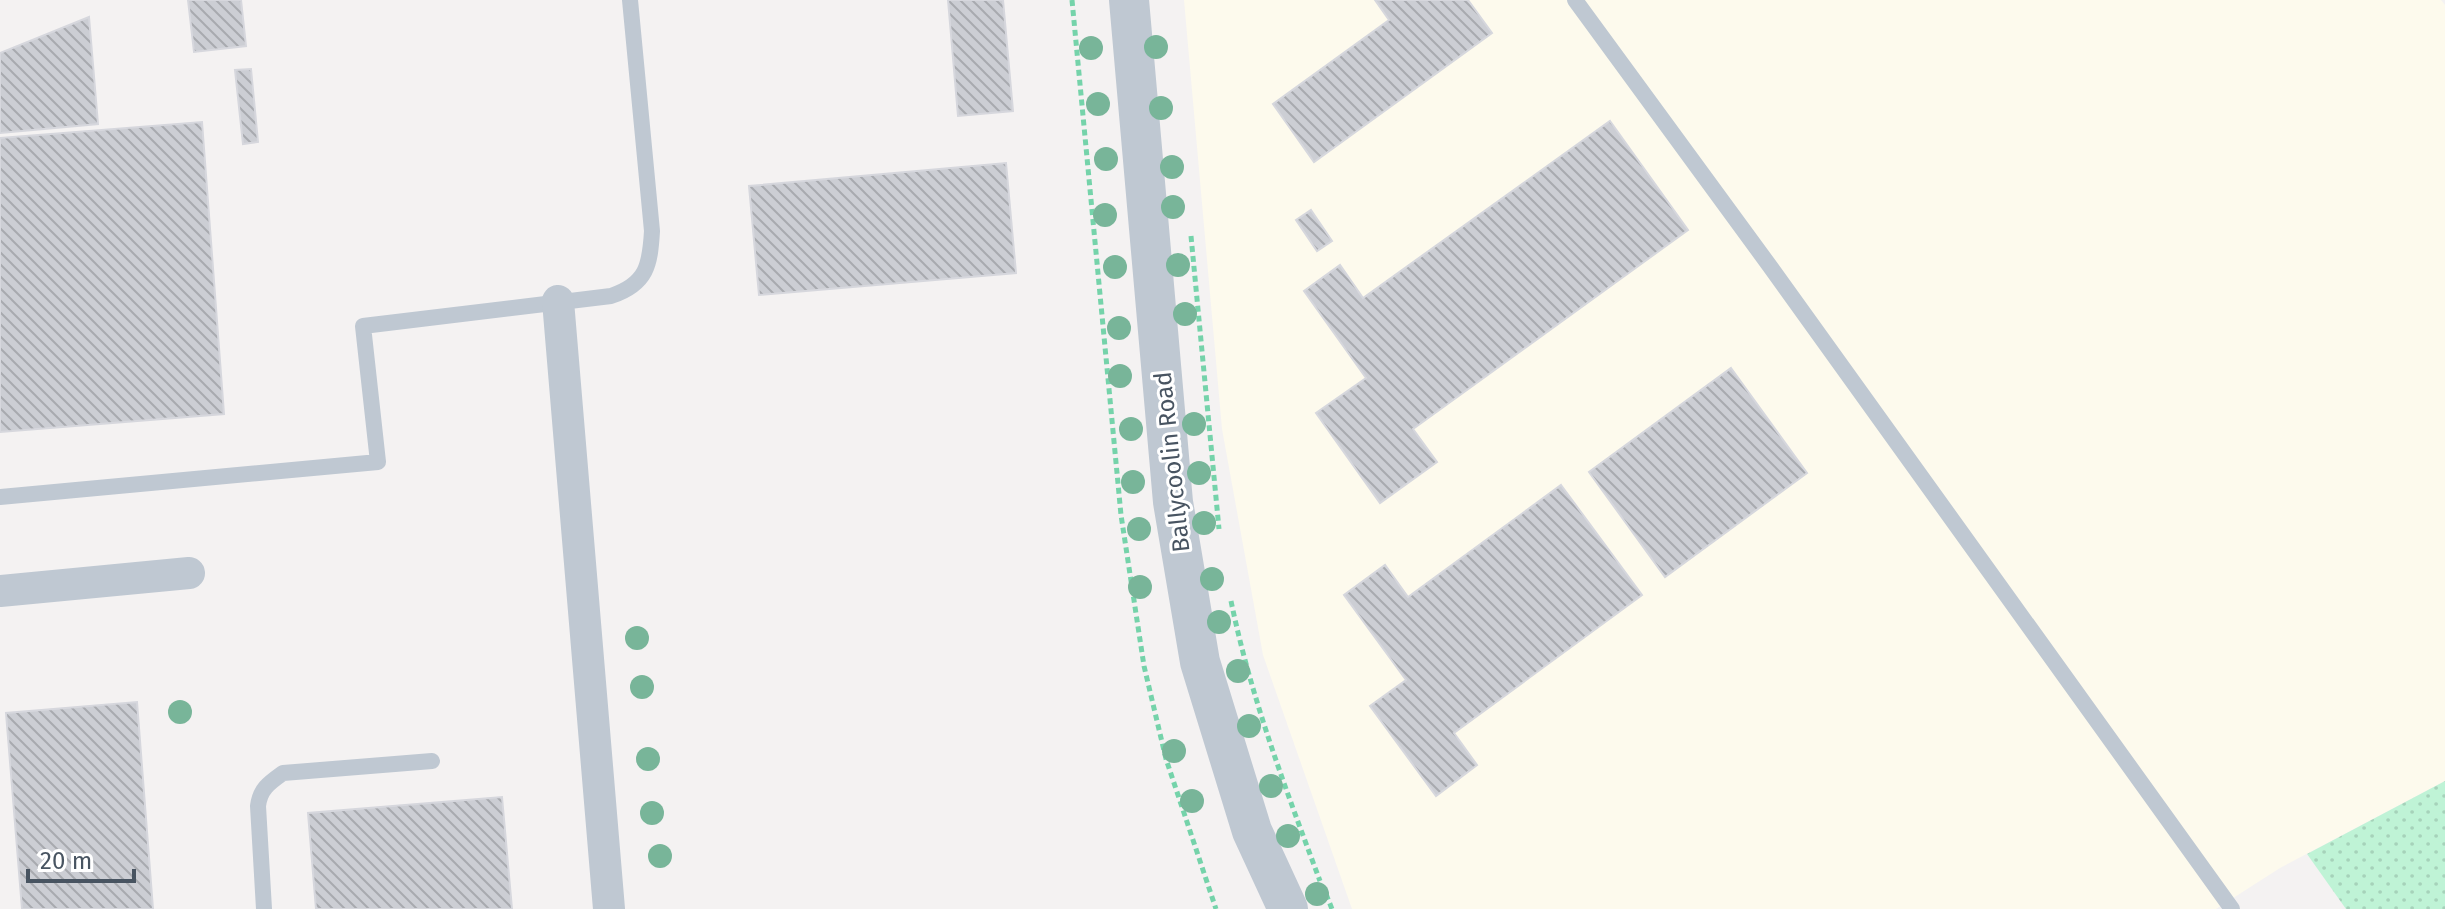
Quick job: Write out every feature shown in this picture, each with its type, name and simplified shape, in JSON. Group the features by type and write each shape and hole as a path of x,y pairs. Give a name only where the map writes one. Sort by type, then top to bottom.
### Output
{"street":[{"name":"Ballycoolin Road","path":"1129,0 1173,502 1200,662 1252,831 1288,909"},
{"path":"558,301 609,909"},
{"path":"0,591 189,573"}],"lane":[{"path":"0,497 378,462 363,326 611,296 626,291 644,276 650,258 652,231 630,0"},
{"path":"1575,0 2232,909"},
{"path":"264,909 258,806 259,793 268,784 283,773 432,761"}],"path":[{"path":"1072,0 1121,515 1144,666 1166,759 1216,909"},
{"path":"1190,221 1220,537"},
{"path":"1229,591 1247,668 1285,787 1332,909"}],"shaded area":[{"path":"1184,0 2441,0 2445,5 2445,781 2280,868 2216,909 1352,909 1263,655 1222,429"}],"green space":[{"path":"2445,781 2445,909 2346,909 2307,854"}],"building":[{"path":"188,0 241,0 246,46 194,52"},
{"path":"948,0 1003,0 1013,111 958,116"},
{"path":"1375,0 1468,0 1492,33 1314,162 1273,104 1389,20"},
{"path":"89,17 98,124 0,133 0,53"},
{"path":"251,69 258,142 243,144 235,70"},
{"path":"1610,121 1688,230 1413,429 1437,462 1380,503 1316,413 1366,378 1304,291 1340,265 1363,298"},
{"path":"202,122 224,414 0,432 0,138"},
{"path":"1006,163 1016,273 759,295 749,186"},
{"path":"1311,210 1332,241 1317,251 1296,220"},
{"path":"1731,368 1807,473 1665,577 1589,472"},
{"path":"1561,485 1642,595 1454,733 1477,765 1436,796 1370,706 1406,680 1344,595 1385,565 1408,597"},
{"path":"137,702 153,909 22,909 6,713"},
{"path":"502,797 512,909 316,909 308,813"}]}
